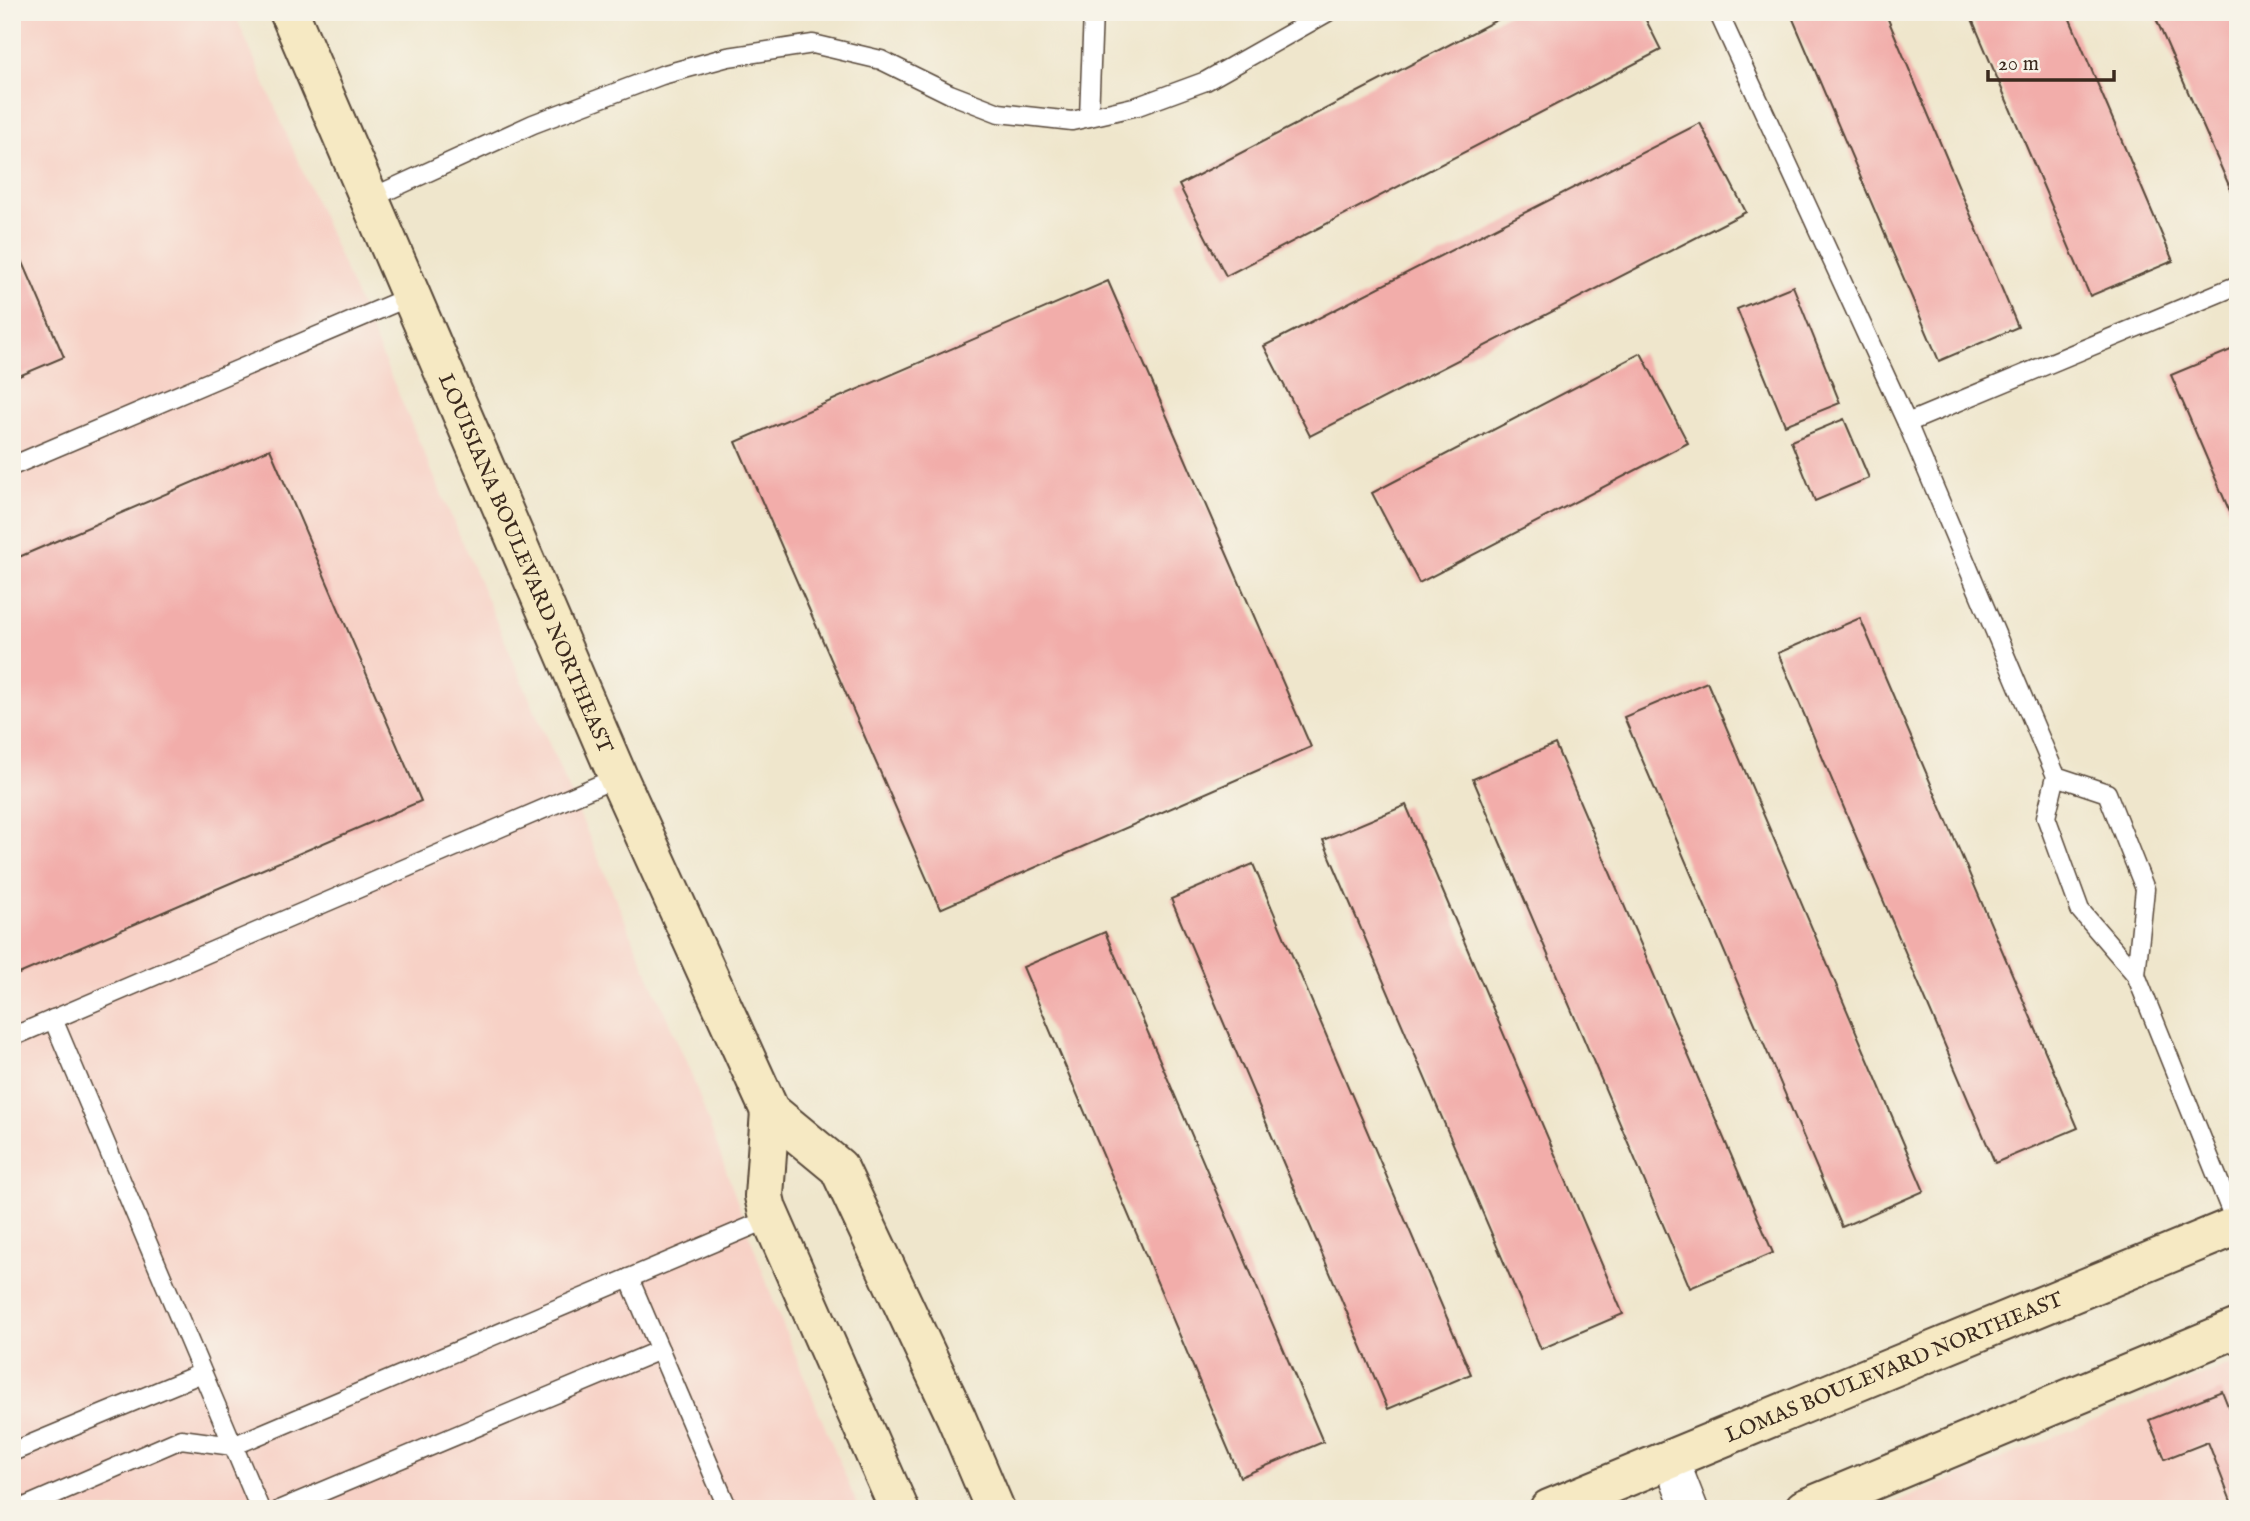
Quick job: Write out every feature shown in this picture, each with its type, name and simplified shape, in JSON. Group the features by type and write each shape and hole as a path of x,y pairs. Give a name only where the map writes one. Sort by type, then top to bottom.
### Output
{"main road":[{"name":"LOUISIANA BOULEVARD NORTHEAST","path":"289,12 618,777 770,1111 839,1168 956,1417 995,1509"},
{"name":"LOUISIANA BOULEVARD NORTHEAST","path":"770,1111 764,1196 771,1218 899,1509"},
{"name":"LOMAS BOULEVARD NORTHEAST","path":"1549,1509 2237,1227"},
{"path":"1804,1509 2238,1328"}],"street":[{"path":"1670,1458 1690,1509"}],"lane":[{"path":"1089,117 1093,12"},
{"path":"369,199 533,124 662,75 728,57 813,44 881,60 950,94 999,113 1072,121 1138,106 1206,81 1328,12"},
{"path":"1718,12 1908,422 2056,776 2046,817 2080,910 2136,975 2237,1227"},
{"path":"1908,422 2238,285"},
{"path":"12,466 411,296"},
{"path":"2056,776 2107,793 2145,889 2136,975"},
{"path":"12,1037 618,777"},
{"path":"53,1019 260,1509"},
{"path":"20,1509 181,1439 233,1446 771,1218"},
{"path":"629,1278 728,1509"},
{"path":"281,1509 660,1350"},
{"path":"12,1452 202,1373"}],"shaded area":[{"path":"12,12 234,12 690,1071 777,1311 859,1509 12,1509"},
{"path":"2238,1365 2238,1509 1880,1509 2223,1367"}],"building":[{"path":"1512,12 1642,12 1661,50 1226,276 1179,185"},
{"path":"1790,12 1885,12 2018,327 1939,361"},
{"path":"1969,12 2067,12 2173,261 2090,296"},
{"path":"2153,12 2238,12 2238,206"},
{"path":"1700,123 1746,212 1310,436 1264,346"},
{"path":"12,237 64,357 12,379"},
{"path":"1108,281 1311,747 940,909 736,442"},
{"path":"1793,286 1840,403 1785,425 1737,309"},
{"path":"2238,347 2238,531 2171,375"},
{"path":"1641,353 1688,443 1419,583 1372,493"},
{"path":"1844,419 1869,478 1815,501 1791,441"},
{"path":"270,449 421,801 12,977 12,560"},
{"path":"1860,618 2078,1128 1995,1163 1778,653"},
{"path":"1707,682 1924,1191 1842,1227 1624,717"},
{"path":"1555,744 1773,1253 1690,1288 1473,779"},
{"path":"1406,805 1623,1314 1541,1349 1323,840"},
{"path":"1253,864 1471,1374 1388,1409 1171,899"},
{"path":"1105,932 1323,1442 1240,1477 1023,967"},
{"path":"2222,1391 2238,1431 2238,1509 2234,1509 2208,1442 2165,1459 2149,1420"}]}
